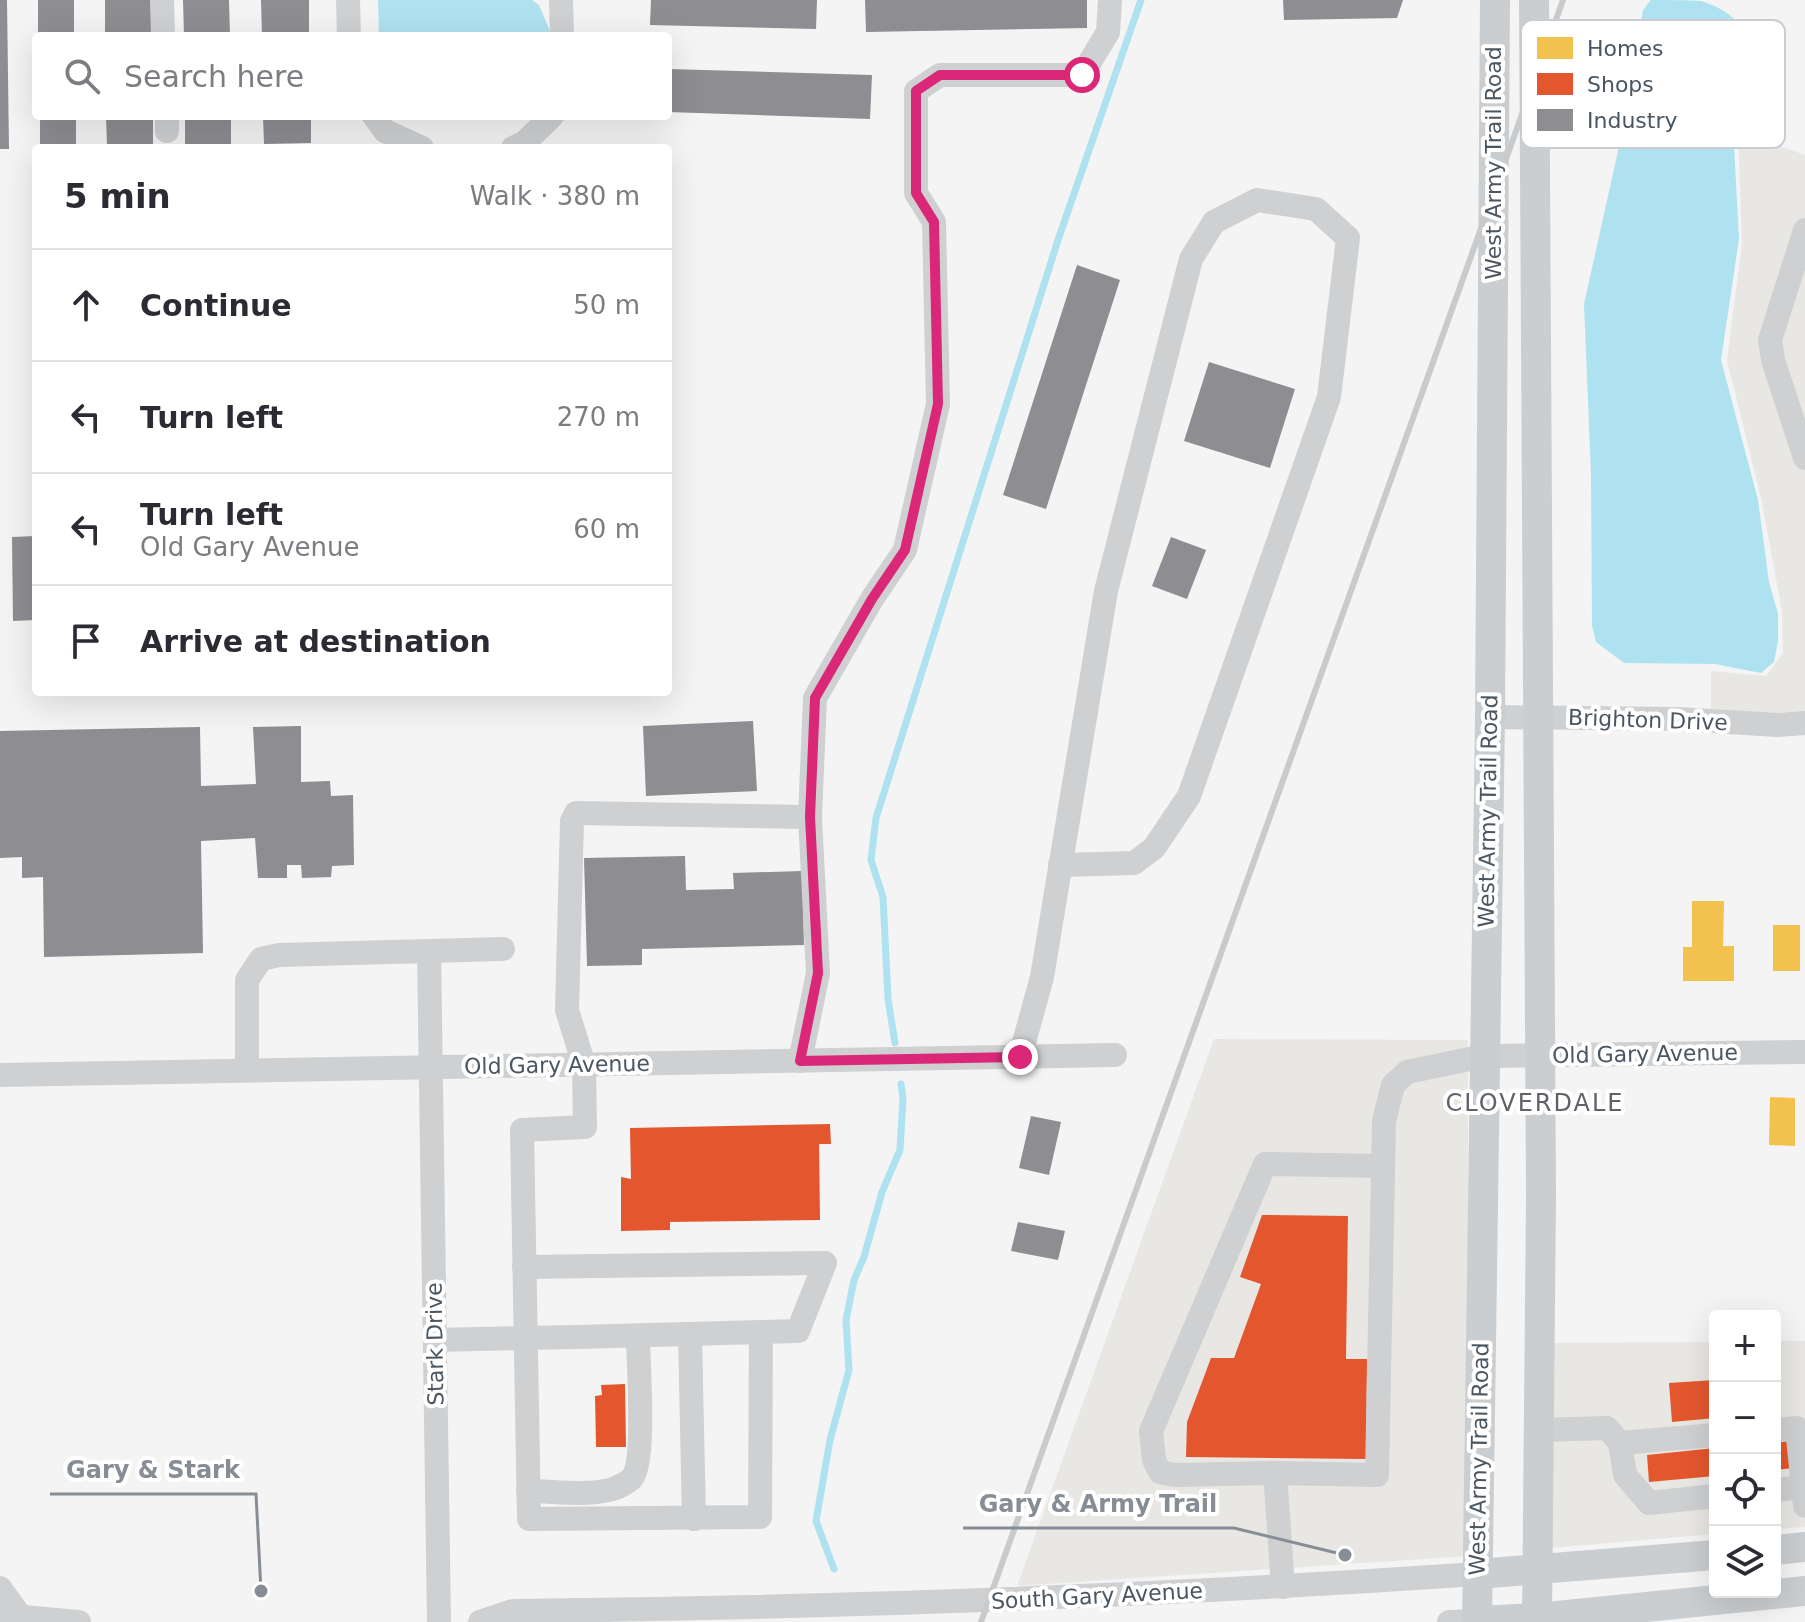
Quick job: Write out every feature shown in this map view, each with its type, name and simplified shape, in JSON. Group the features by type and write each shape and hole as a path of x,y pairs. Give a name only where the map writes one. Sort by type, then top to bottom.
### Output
{"main road":[{"name":"West Army Trail Road","path":"1467,1622 1477,1574 1480,1525 1495,0"},
{"name":"West Army Trail Road","path":"1534,0 1534,20"},
{"name":"West Army Trail Road","path":"1535,148 1539,717 1537,1620"},
{"path":"1781,1549 1805,1547"},
{"name":"South Gary Avenue","path":"1477,1574 1709,1556"},
{"path":"1467,1622 1537,1620 1805,1591"}],"street":[{"path":"162,0 163,32"},
{"path":"348,0 349,32"},
{"path":"561,0 562,32"},
{"path":"800,1061 818,973 810,817 815,698 872,599 905,550 938,404 934,222 916,193 916,91 940,75 1082,75 1108,32 1110,0"},
{"path":"377,120 385,131 413,144"},
{"path":"522,144 548,120"},
{"path":"1020,1057 1042,977 1060,865 1106,591 1191,259 1214,222 1257,200 1316,209 1348,238 1329,397 1189,796 1154,848 1134,863 1060,865"},
{"path":"1805,230 1770,340 1773,360 1805,458"},
{"name":"Brighton Drive","path":"1490,717 1677,719 1778,725 1805,723"},
{"path":"761,1332 760,1517 529,1519 522,1130 585,1127 584,1065 567,1010 572,821 576,813 810,817"},
{"path":"247,1069 247,980 261,959 279,955 503,949"},
{"name":"Stark Drive","path":"429,951 439,1622"},
{"name":"Old Gary Avenue","path":"1275,1473 1377,1475 1384,1121 1393,1085 1407,1072 1484,1056 1805,1052"},
{"name":"Old Gary Avenue","path":"0,1075 1115,1055"},
{"path":"1283,1587 1275,1473 1175,1475 1160,1472 1154,1460 1151,1431 1265,1164 1383,1166"},
{"path":"435,1340 798,1331 825,1263 524,1267"},
{"path":"690,1334 694,1519"},
{"path":"528,1491 598,1492 616,1488 632,1479 640,1442 638,1336"},
{"path":"1539,1430 1607,1428 1620,1443 1625,1475 1649,1503 1709,1497"},
{"path":"1781,1429 1797,1428 1804,1497 1781,1491"},
{"path":"1620,1443 1709,1436"},
{"name":"South Gary Avenue","path":"480,1622 513,1611 973,1602 1477,1574"},
{"path":"0,1588 10,1616 79,1622"}],"shaded area":[{"path":"1739,148 1785,148 1805,155 1805,713 1776,718 1711,712 1711,671 1766,676 1783,653 1782,611 1761,498 1727,360 1742,244"},
{"path":"1214,1039 1468,1040 1468,1556 1017,1586"},
{"path":"1781,1341 1805,1341 1805,1527 1781,1529"},
{"path":"1709,1342 1709,1535 1551,1548 1547,1343"}],"water":[{"path":"378,0 532,0 539,5 550,32 379,32"},
{"path":"1651,0 1701,1 1717,7 1734,20 1641,20 1643,10"},
{"path":"1619,148 1734,148 1739,239 1721,360 1758,500 1769,582 1778,614 1774,662 1761,673 1715,664 1624,663 1596,642 1592,626 1591,474 1584,304"}],"building: Homes":[{"path":"1692,901 1724,901 1723,946 1734,946 1734,981 1683,981 1683,947 1692,947"},
{"path":"1773,925 1800,925 1800,971 1773,971"},
{"path":"1770,1097 1795,1098 1795,1146 1769,1145"}],"building: Shops":[{"path":"830,1124 831,1144 819,1144 820,1220 670,1222 670,1230 621,1231 621,1177 631,1179 630,1128"},
{"path":"1262,1215 1348,1216 1346,1359 1367,1359 1366,1459 1186,1457 1187,1422 1211,1358 1234,1358 1261,1284 1240,1277"},
{"path":"1709,1380 1709,1419 1672,1422 1669,1383"},
{"path":"625,1384 626,1447 596,1447 595,1396 602,1395 601,1385"},
{"path":"1790,1441 1793,1468 1781,1469 1781,1442"},
{"path":"1709,1449 1709,1477 1649,1482 1647,1455"}],"building: Industry":[{"path":"0,0 7,0 9,149 0,149"},
{"path":"38,0 74,0 74,32 38,32"},
{"path":"105,0 151,0 152,32 105,32"},
{"path":"183,0 229,0 230,32 184,32"},
{"path":"261,0 309,0 309,32 262,32"},
{"path":"651,0 817,0 816,29 650,25"},
{"path":"865,0 1087,0 1087,28 866,32"},
{"path":"1283,0 1403,0 1397,18 1284,20"},
{"path":"672,69 872,75 870,119 672,112"},
{"path":"40,120 76,120 76,144 40,144"},
{"path":"106,120 153,120 153,144 107,144"},
{"path":"185,120 231,120 231,144 185,144"},
{"path":"263,120 311,120 311,143 264,144"},
{"path":"1077,265 1120,280 1046,509 1003,495"},
{"path":"1209,362 1295,389 1270,468 1184,441"},
{"path":"32,536 32,620 13,621 12,537"},
{"path":"1171,537 1206,550 1187,599 1152,586"},
{"path":"753,721 757,791 646,796 643,726"},
{"path":"301,726 301,782 330,781 331,796 353,795 354,865 332,866 331,877 302,878 301,865 287,865 287,878 258,878 255,838 201,841 203,953 44,957 43,877 22,878 22,857 0,858 0,731 200,727 201,786 256,784 253,727"},
{"path":"685,856 686,890 734,889 733,873 802,871 804,945 642,949 642,965 587,966 584,858"},
{"path":"1031,1116 1061,1122 1049,1175 1019,1168"},
{"path":"1018,1222 1065,1231 1058,1260 1011,1251"}],"waterway":[{"path":"895,1043 888,999 883,897 871,860 876,818 1058,240 1141,0"},
{"path":"834,1569 816,1521 830,1440 849,1370 846,1320 854,1280 864,1257 882,1192 900,1150 901,1084"}],"railway":[{"path":"1556,20 1563,0"},
{"path":"981,1622 1521,117"}],"place":[{"name":"Gary & Army Trail","path":"1345,1555"},
{"name":"Gary & Stark","path":"261,1591"}],"district":[{"name":"CLOVERDALE","path":"1535,1103"}],"route":[{"path":"1020,1057 800,1061 818,973 810,817 815,698 872,599 905,550 938,404 934,222 916,193 916,91 940,75 1082,75"}]}
